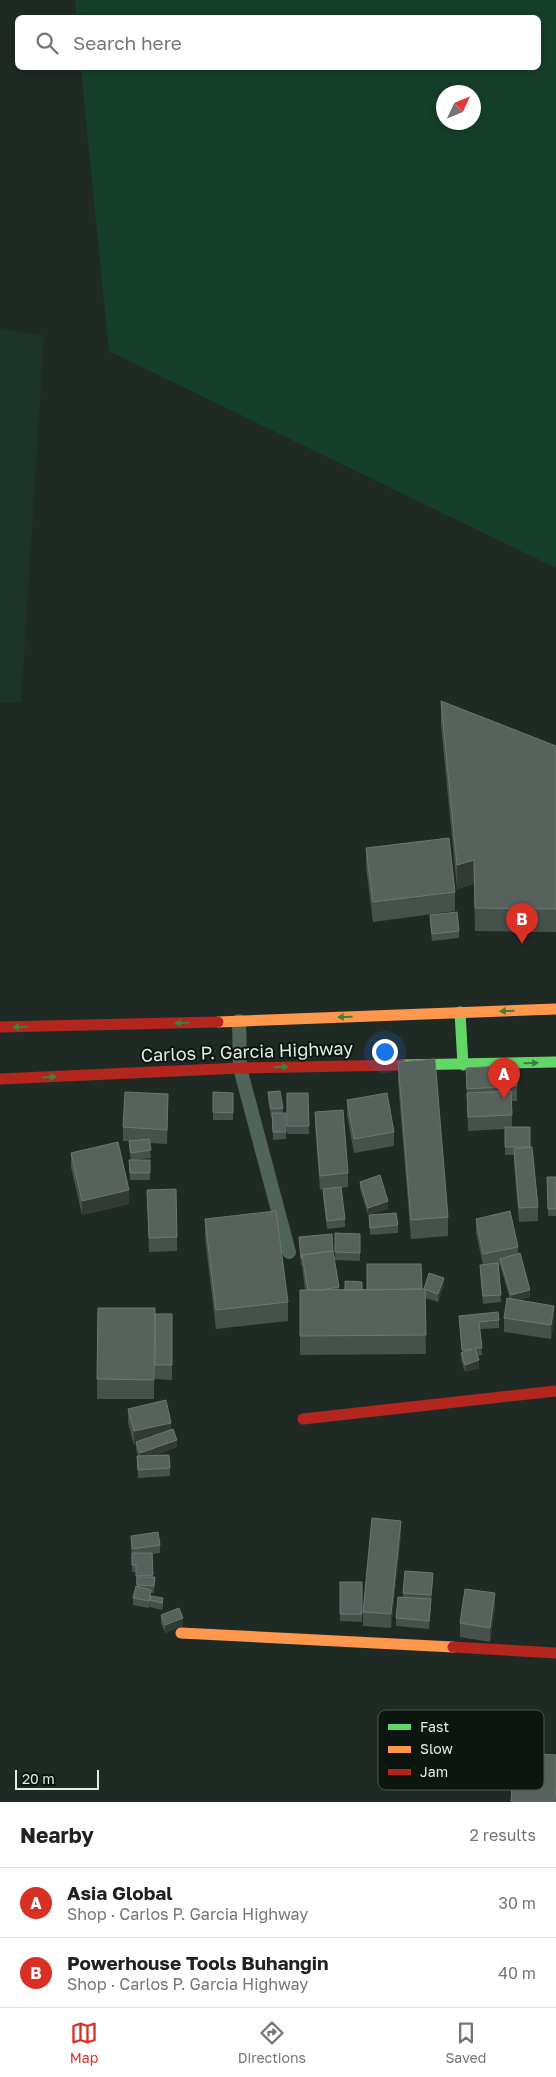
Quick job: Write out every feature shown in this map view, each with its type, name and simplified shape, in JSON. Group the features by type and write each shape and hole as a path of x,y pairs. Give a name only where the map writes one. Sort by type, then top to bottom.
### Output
{"main road":[{"name":"Carlos P. Garcia Highway","path":"0,1027 239,1021 556,1009"},
{"path":"460,1012 463,1065"},
{"name":"Carlos P. Garcia Highway","path":"0,1079 240,1068 556,1062"},
{"path":"304,1419 556,1391"},
{"path":"181,1633 556,1652"}],"lane":[{"path":"239,1021 240,1068 289,1252"}],"shaded area":[{"path":"75,0 556,0 556,568 109,351 81,70 541,70 541,15 76,15"},
{"path":"0,328 44,336 21,702 0,703"}],"building":[{"path":"441,701 556,746 556,909 475,908 474,860 457,865"},
{"path":"449,838 455,892 373,902 366,848"},
{"path":"457,912 459,931 432,934 430,915"},
{"path":"435,1059 448,1217 411,1220 398,1062"},
{"path":"516,1065 517,1086 467,1089 466,1068"},
{"path":"280,1091 283,1108 271,1109 268,1092"},
{"path":"511,1091 512,1115 468,1117 467,1093"},
{"path":"125,1092 168,1094 167,1130 123,1127"},
{"path":"213,1092 233,1093 233,1113 213,1112"},
{"path":"287,1093 308,1093 309,1126 287,1126"},
{"path":"387,1093 394,1132 354,1139 347,1100"},
{"path":"343,1110 348,1173 320,1176 315,1112"},
{"path":"272,1113 286,1113 286,1132 273,1132"},
{"path":"505,1127 530,1127 530,1147 505,1147"},
{"path":"149,1139 151,1150 131,1153 129,1141"},
{"path":"118,1142 129,1190 82,1201 71,1153"},
{"path":"532,1147 538,1207 519,1208 514,1149"},
{"path":"129,1160 150,1160 150,1173 130,1173"},
{"path":"380,1175 388,1201 368,1208 360,1182"},
{"path":"547,1177 556,1177 556,1209 548,1209"},
{"path":"341,1187 345,1219 327,1221 323,1189"},
{"path":"176,1189 177,1237 149,1238 147,1190"},
{"path":"276,1211 288,1302 216,1310 205,1219"},
{"path":"510,1211 518,1247 483,1254 476,1219"},
{"path":"396,1213 398,1225 370,1228 369,1215"},
{"path":"335,1233 360,1234 360,1253 335,1252"},
{"path":"332,1234 333,1251 302,1255 303,1258 301,1258 299,1237"},
{"path":"333,1251 339,1287 308,1290 302,1255"},
{"path":"520,1253 530,1290 511,1295 500,1259"},
{"path":"498,1263 501,1295 483,1296 480,1265"},
{"path":"367,1264 421,1264 422,1289 367,1290"},
{"path":"429,1273 444,1278 438,1294 424,1289"},
{"path":"345,1281 362,1282 362,1290 345,1290"},
{"path":"425,1289 426,1335 300,1336 300,1290"},
{"path":"507,1298 554,1306 551,1325 504,1318"},
{"path":"98,1308 155,1308 154,1380 97,1379"},
{"path":"498,1312 499,1320 479,1322 482,1348 475,1348 479,1360 465,1365 461,1353 472,1349 462,1350 459,1316"},
{"path":"155,1314 172,1314 172,1365 155,1365"},
{"path":"166,1400 171,1423 134,1431 128,1409"},
{"path":"173,1429 177,1440 140,1453 136,1442"},
{"path":"169,1455 170,1468 138,1470 137,1456"},
{"path":"372,1518 401,1521 391,1614 363,1612"},
{"path":"158,1532 160,1545 132,1549 131,1536"},
{"path":"132,1553 152,1553 153,1575 136,1576 136,1565 132,1565"},
{"path":"405,1571 433,1573 431,1595 403,1593"},
{"path":"137,1577 155,1577 154,1586 137,1585"},
{"path":"340,1582 362,1582 362,1614 340,1614"},
{"path":"136,1586 151,1590 149,1601 133,1598"},
{"path":"465,1589 495,1593 490,1628 460,1623"},
{"path":"151,1596 163,1598 162,1603 150,1600"},
{"path":"398,1597 431,1599 429,1621 396,1618"},
{"path":"179,1608 183,1618 165,1625 161,1615"},
{"path":"544,1754 556,1755 555,1802 511,1802 512,1790 544,1790"}],"traffic: fast":[{"path":"460,1012 463,1065"},
{"path":"402,1065 556,1062"}],"traffic: slow":[{"path":"218,1022 556,1009"},
{"path":"181,1633 453,1647"}],"traffic: jam":[{"path":"0,1027 218,1022"},
{"path":"0,1079 240,1068 402,1065"},
{"path":"303,1419 556,1391"},
{"path":"453,1647 556,1653"}],"place":[{"name":"Powerhouse Tools Buhangin","path":"522,944"},
{"name":"Asia Global","path":"504,1099"}]}
